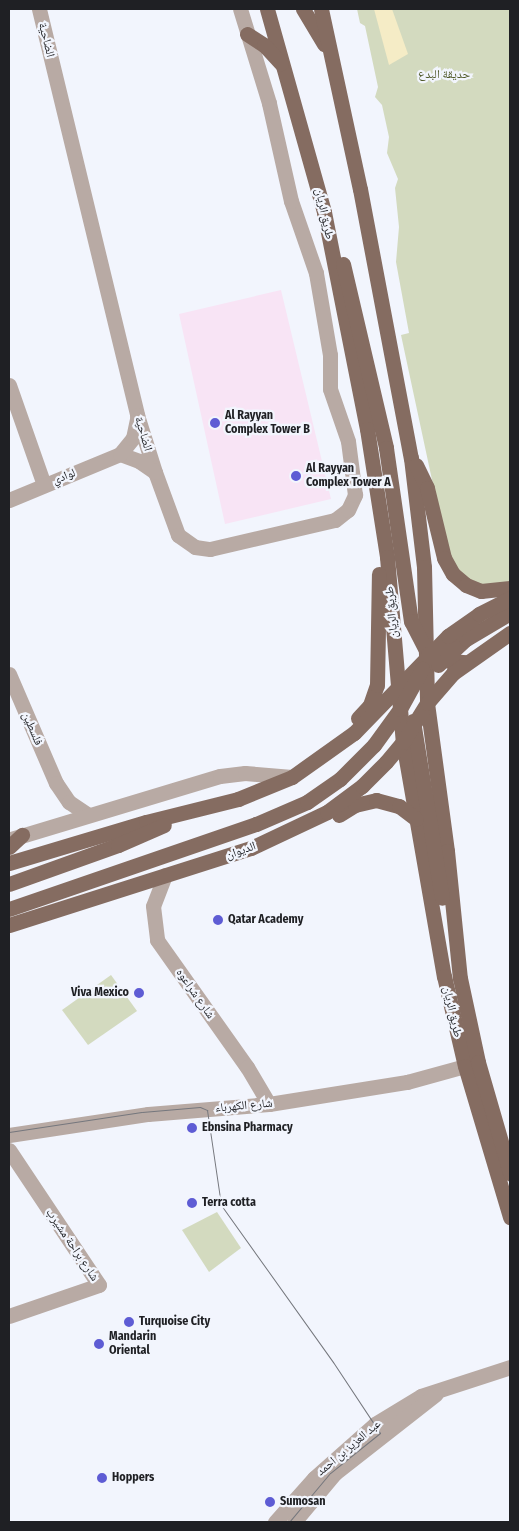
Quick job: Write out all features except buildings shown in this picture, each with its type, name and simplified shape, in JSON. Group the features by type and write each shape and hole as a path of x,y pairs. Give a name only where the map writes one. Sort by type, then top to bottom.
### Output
{"main road":[{"name":"طريق الريان","path":"268,9 324,212 375,473 406,706 403,742 444,976 471,1064 510,1173"},
{"path":"303,9 332,56"},
{"name":"طريق الريان","path":"324,13 411,458 424,567 428,654 427,703 446,843 453,924 471,1064 510,1217"},
{"path":"247,34 268,48 285,68"},
{"path":"324,212 348,279 379,415 397,514 411,621 428,654 442,660 466,662"},
{"path":"411,458 427,488 441,548 453,574 466,585 480,591 496,592 510,588"},
{"path":"322,758 332,740 366,710 375,692 380,590 371,505 375,473"},
{"path":"453,924 441,892 406,706 428,654 465,623 510,598"},
{"path":"9,909 290,811 324,791 355,766 442,660 466,640 510,613"},
{"path":"9,863 238,799 292,777 322,758 371,718 406,706 427,703 466,662 510,633"},
{"name":"الديوان","path":"9,925 251,848 295,829 350,796 403,742"},
{"path":"295,829 322,827 355,805 369,801 399,806 416,819"},
{"path":"9,884 118,845 190,812"},
{"path":"9,847 16,838"}],"street":[{"name":"الضاحية","path":"39,9 137,415 174,529 183,540 195,547 215,548 340,517 352,505 355,490 345,430 331,396 330,367"},
{"name":"طريق الريان","path":"240,9 269,103 291,201 316,273 330,367"},
{"path":"9,385 44,485"},
{"path":"137,415 133,438 120,454 139,460 155,472"},
{"name":"لوادي","path":"9,500 120,454"},
{"name":"فلسطين","path":"9,674 56,783 69,802 87,814"},
{"path":"16,838 87,814 227,775 292,777"},
{"name":"فلسطين","path":"56,783 60,804 58,824"},
{"name":"شارع شراعوه","path":"165,876 154,906 157,940 269,1104"},
{"name":"شارع الكهرباء","path":"9,1135 148,1114 269,1104 407,1082 471,1064"},
{"name":"شارع براحة مشيرب","path":"9,1150 99,1285 9,1316"},
{"name":"عبد العزيز بن احمد","path":"276,1522 314,1478 350,1444 411,1401 510,1367"},
{"name":"عبد العزيز بن احمد","path":"294,1522 335,1473 427,1404 437,1392"}],"shaded area":[{"path":"281,290 331,499 225,524 179,314"}],"green space":[{"name":"حديقة البدع","path":"357,9 510,9 510,583 481,586 459,573 447,550 401,335 409,333 396,262 399,227 395,188 398,179 387,153 389,137 382,105 375,97 378,87 365,26 360,23"},
{"path":"111,975 137,1011 88,1045 62,1010"},
{"path":"217,1212 241,1248 209,1272 182,1230"}],"sand":[{"path":"374,9 392,9 408,54 389,65"}],"tram line":[{"path":"9,1132 142,1112 200,1107 207,1110 221,1205 333,1362 380,1433 330,1473 289,1522"}],"place":[{"name":"Al Rayyan Complex Tower B","path":"215,423"},
{"name":"Al Rayyan Complex Tower A","path":"296,476"},
{"name":"Qatar Academy","path":"218,920"},
{"name":"Viva Mexico","path":"139,993"},
{"name":"Ebnsina Pharmacy","path":"192,1128"},
{"name":"Terra cotta","path":"192,1203"},
{"name":"Turquoise City","path":"129,1322"},
{"name":"Mandarin Oriental","path":"99,1344"},
{"name":"Hoppers","path":"102,1478"},
{"name":"Sumosan","path":"270,1502"}]}
